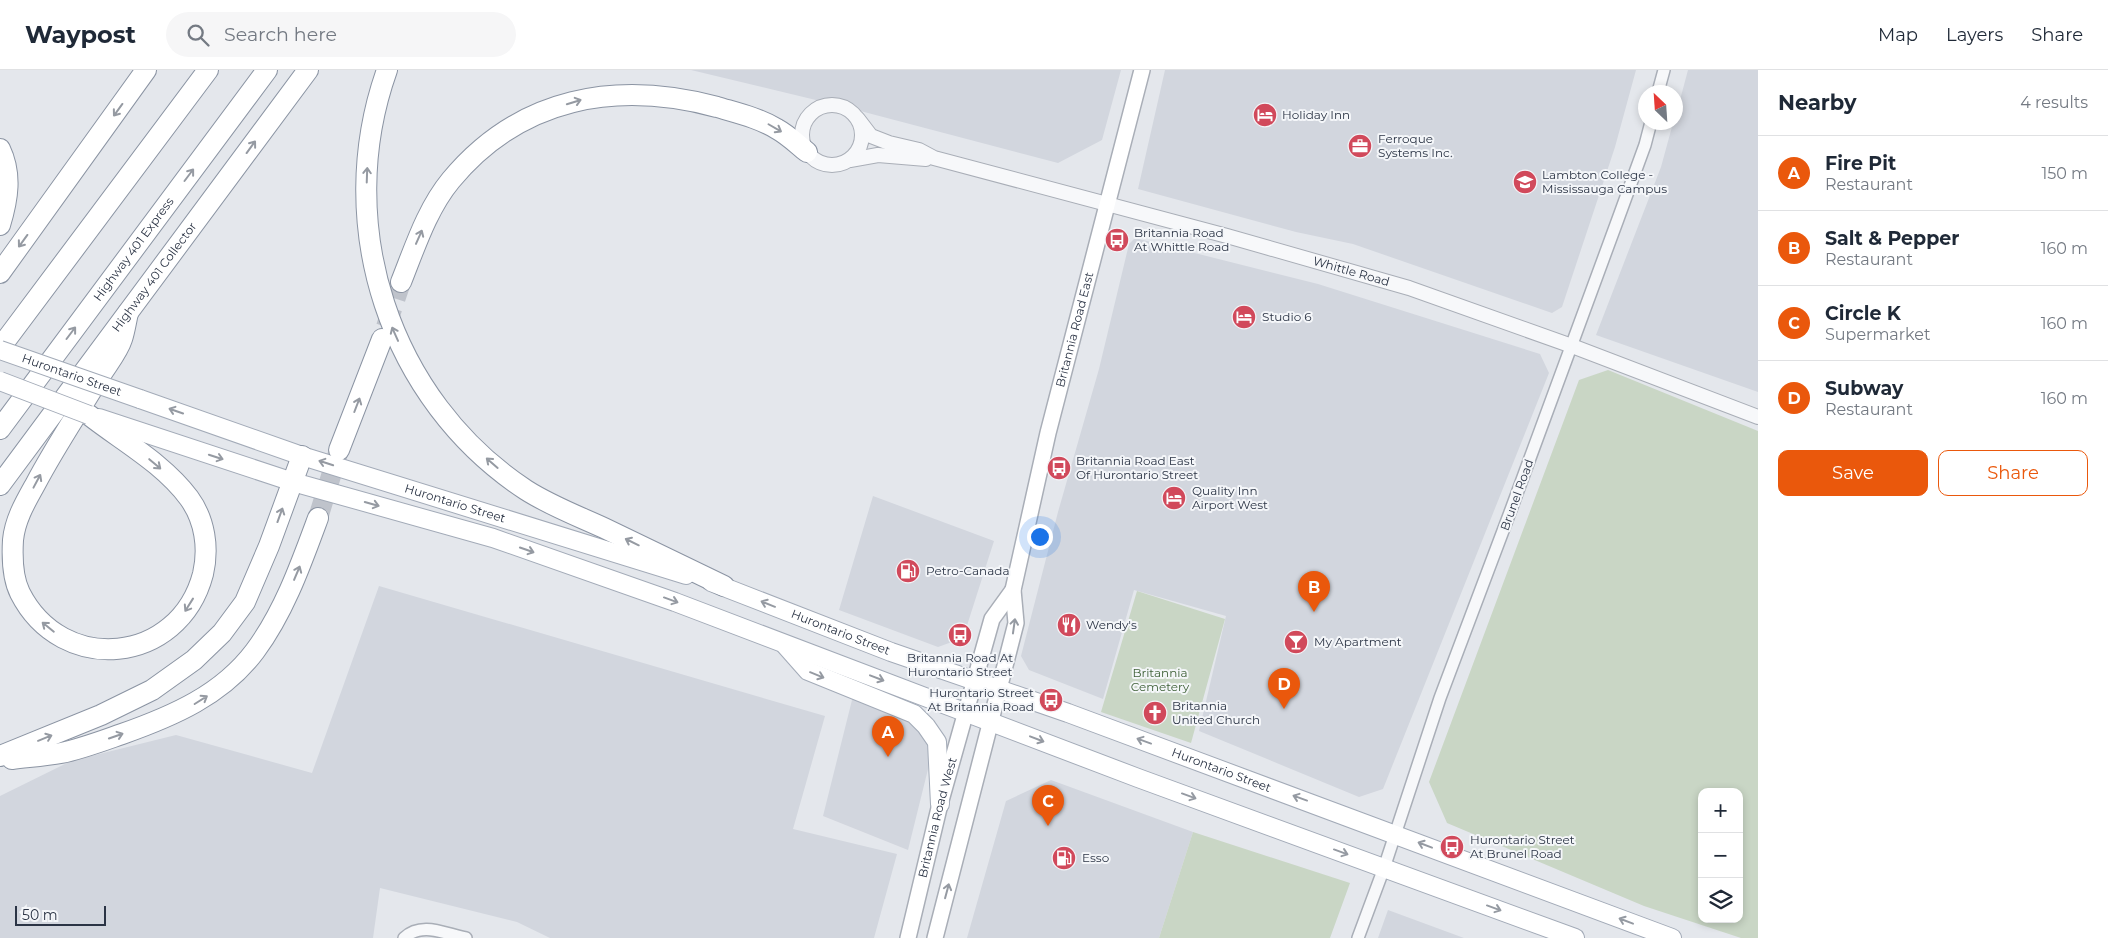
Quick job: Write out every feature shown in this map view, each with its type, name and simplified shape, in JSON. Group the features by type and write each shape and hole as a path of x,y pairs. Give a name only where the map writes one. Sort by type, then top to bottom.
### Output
{"highway":[{"path":"0,273 146,70"},
{"path":"59,269 191,70"},
{"path":"0,349 208,70"},
{"name":"Highway 401 Express","path":"0,429 267,70"},
{"name":"Highway 401 Collector","path":"0,485 308,70"},
{"path":"387,70 376,105 367,159 367,215 370,243 382,298 393,329 427,391 462,435 504,474 527,490 568,513 604,528 724,586"},
{"path":"401,282 430,211 449,182 467,162 504,132 528,119 558,107 608,95 661,95 702,103 759,119 778,129 807,152"},
{"path":"0,148 8,172 6,206 0,225"},
{"path":"89,414 118,431 173,479 190,499 203,527 206,540 206,563 199,589 188,609 174,626 156,638 131,647 109,650 87,647 66,639 47,628 19,592 13,565 14,538 19,515 44,468 122,340 128,313"},
{"path":"339,450 382,338"},
{"path":"0,756 102,715 152,690 194,660 222,632 245,602 302,456"},
{"path":"0,760 61,753 108,739 158,722 196,703 221,687 254,652 267,634 297,574 318,518"}],"main road":[{"name":"Britannia Road East","path":"995,706 1016,623 1013,590 1048,433 1142,70"},
{"name":"Hurontario Street","path":"0,349 302,456 724,586 892,652 976,682 995,706 1384,868 1575,938"},
{"path":"0,381 89,414"},
{"name":"Hurontario Street","path":"118,431 494,538 782,642 969,706 995,706 1068,713 1672,938"},
{"name":"Britannia Road East","path":"969,706 992,619 1013,590"},
{"path":"782,642 808,671 914,714 926,726 937,742 940,804"},
{"name":"Britannia Road West","path":"908,938 940,804 969,706"},
{"path":"935,938 995,706"}],"street":[{"path":"1660,85 1664,70"},
{"path":"825,105 836,105 854,113 858,119 863,132 862,142 850,160 835,165 824,164 815,160 807,152 803,144 803,126 816,109 825,105"},
{"name":"Whittle Road","path":"858,119 871,136 889,143 919,150 934,158 1108,203 1341,267 1409,288 1572,346 1758,417"},
{"name":"Brunel Road","path":"1358,938 1384,868 1440,698 1572,346 1649,130"},
{"name":"Whittle Road","path":"850,160 878,155 918,159 934,158"},
{"path":"404,938 414,931 429,929 466,938"}],"shaded area":[{"path":"691,70 1121,70 1102,140 1058,163 849,108"},
{"path":"1165,70 1636,70 1615,147 1562,307 1552,313 1353,244 1296,232 1138,189"},
{"path":"1688,70 1758,70 1758,392 1596,335 1661,167 1671,130 1683,130 1683,89"},
{"path":"1135,238 1318,284 1540,354 1549,373 1383,789 1359,797 1199,731 1226,616 1134,590 1103,699 1029,670 1021,656 1058,512 1099,369 1129,244"},
{"path":"873,496 994,541 963,638 938,647 839,610"},
{"path":"379,586 825,716 793,829 897,854 874,938 550,938 517,922 380,888 373,938 0,938 0,796 71,761 176,735 312,773"},
{"path":"854,692 916,719 932,753 908,850 823,816"},
{"path":"1051,780 1193,832 1159,938 967,938 1006,801"},
{"path":"1388,910 1464,938 1378,938"}],"green space":[{"path":"1608,370 1758,431 1758,938 1741,938 1644,906 1447,823 1429,782 1579,380"},
{"name":"Britannia Cemetery","path":"1137,591 1225,619 1191,743 1101,712"},
{"path":"1193,832 1350,883 1330,938 1159,938"}],"tunnel":[{"path":"386,327 401,282"},
{"path":"318,518 339,450"}],"place":[{"name":"Holiday Inn","path":"1265,115"},
{"name":"Ferroque Systems Inc.","path":"1360,146"},
{"name":"Lambton College - Mississauga Campus","path":"1525,182"},
{"name":"Britannia Road At Whittle Road","path":"1117,240"},
{"name":"Studio 6","path":"1244,317"},
{"name":"Britannia Road East Of Hurontario Street","path":"1059,468"},
{"name":"Quality Inn Airport West","path":"1174,498"},
{"name":"Petro-Canada","path":"908,571"},
{"name":"Salt & Pepper","path":"1314,612"},
{"name":"Wendy's","path":"1069,625"},
{"name":"Britannia Road At Hurontario Street","path":"960,635"},
{"name":"My Apartment","path":"1296,642"},
{"name":"Hurontario Street At Britannia Road","path":"1051,700"},
{"name":"Subway","path":"1284,709"},
{"name":"Britannia United Church","path":"1155,713"},
{"name":"Fire Pit","path":"888,757"},
{"name":"Circle K","path":"1048,826"},
{"name":"Hurontario Street At Brunel Road","path":"1452,847"},
{"name":"Esso","path":"1064,858"}]}
